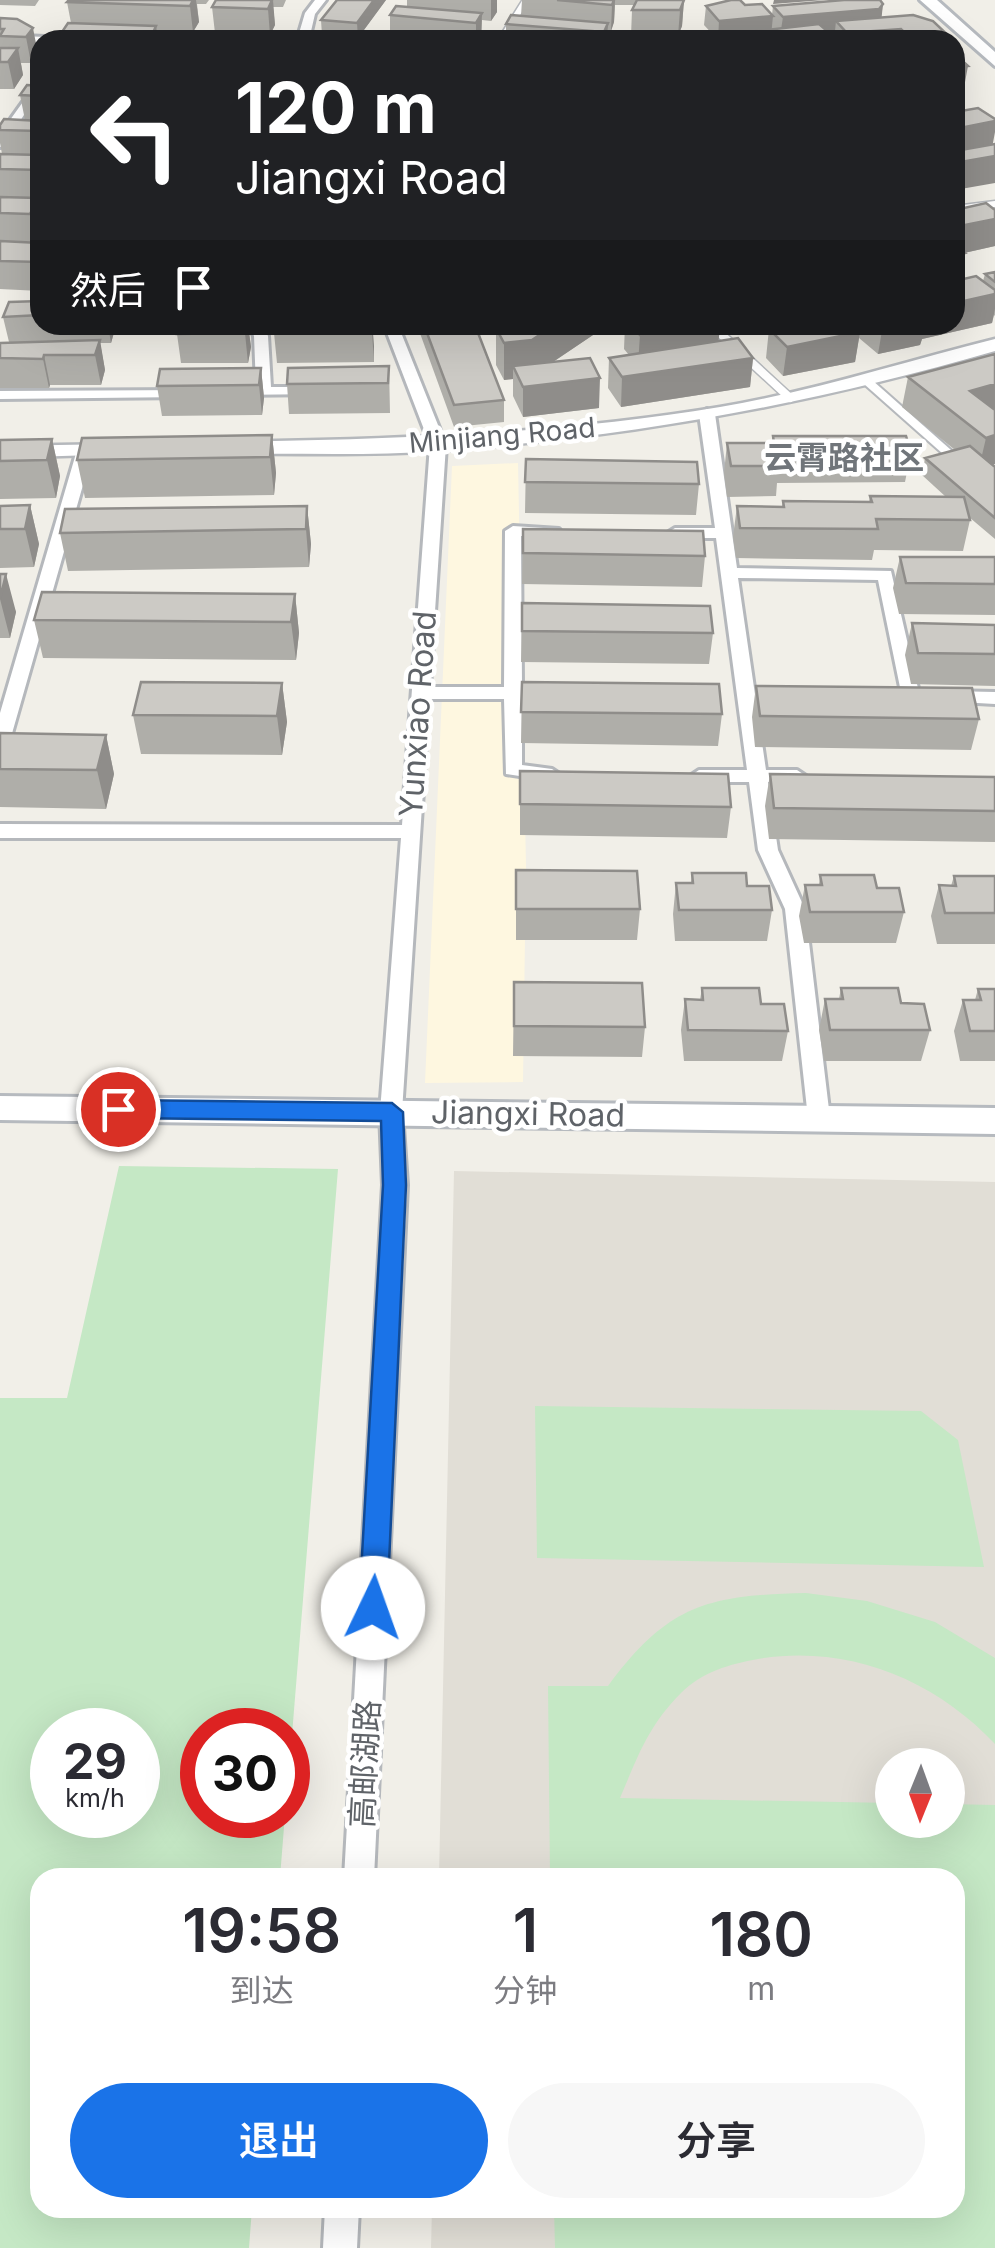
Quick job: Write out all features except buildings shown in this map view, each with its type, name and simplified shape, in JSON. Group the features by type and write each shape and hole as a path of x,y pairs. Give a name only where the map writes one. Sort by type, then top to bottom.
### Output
{"main road":[{"path":"928,0 961,30"},
{"path":"913,10 934,30"},
{"path":"965,34 995,61"},
{"path":"965,58 982,74"},
{"name":"Jiangxi Road","path":"0,1108 995,1121"}],"street":[{"path":"306,30 310,12 321,0"},
{"path":"0,38 30,39"},
{"path":"0,143 30,96"},
{"path":"261,335 264,392"},
{"name":"Yunxiao Road","path":"392,1112 438,445 408,390 394,335"},
{"name":"Minjiang Road","path":"203,448 438,445 707,414 868,382 995,345"},
{"path":"868,382 995,496"},
{"path":"226,392 344,391"},
{"path":"0,395 207,392"},
{"path":"707,414 768,850 796,908 819,1118"},
{"path":"0,744 85,450"},
{"path":"0,452 144,450"},
{"path":"569,775 513,770 513,532 570,532"},
{"path":"647,533 724,533"},
{"path":"730,572 885,575 902,697 995,698"},
{"path":"419,693 553,693"},
{"path":"682,776 817,776"},
{"path":"0,831 410,832"},
{"name":"高邮湖路","path":"360,1868 395,1185 392,1112"},
{"path":"340,2248 342,2218"}],"lane":[{"path":"508,30 526,0"},
{"path":"965,209 995,204"},
{"path":"973,209 984,217"},
{"path":"723,335 790,398"}],"shaded area":[{"path":"518,463 526,866 523,1082 425,1083 452,466"},
{"path":"454,1171 995,1182 995,2248 431,2248 432,2218 965,2218 965,1868 439,1868"}],"green space":[{"path":"119,1166 338,1169 294,1708 180,1708 180,1838 283,1838 281,1868 30,1868 30,2218 251,2218 249,2248 0,2248 0,1398 67,1398"},
{"path":"535,1406 921,1411 958,1440 984,1567 537,1558"},
{"path":"806,1593 867,1601 935,1622 995,1658 995,1744 945,1701 917,1685 856,1662 791,1656 758,1659 717,1670 698,1680 670,1705 652,1730 620,1798 875,1803 875,1838 965,1838 965,1804 995,1805 995,2248 555,2248 554,2218 965,2218 965,1868 550,1868 548,1686 608,1686 650,1638 671,1622 692,1610 742,1597"}],"district":[{"name":"云霄路社区","path":"844,458"}],"route":[{"path":"118,1109 392,1112 395,1185 373,1608"}]}
